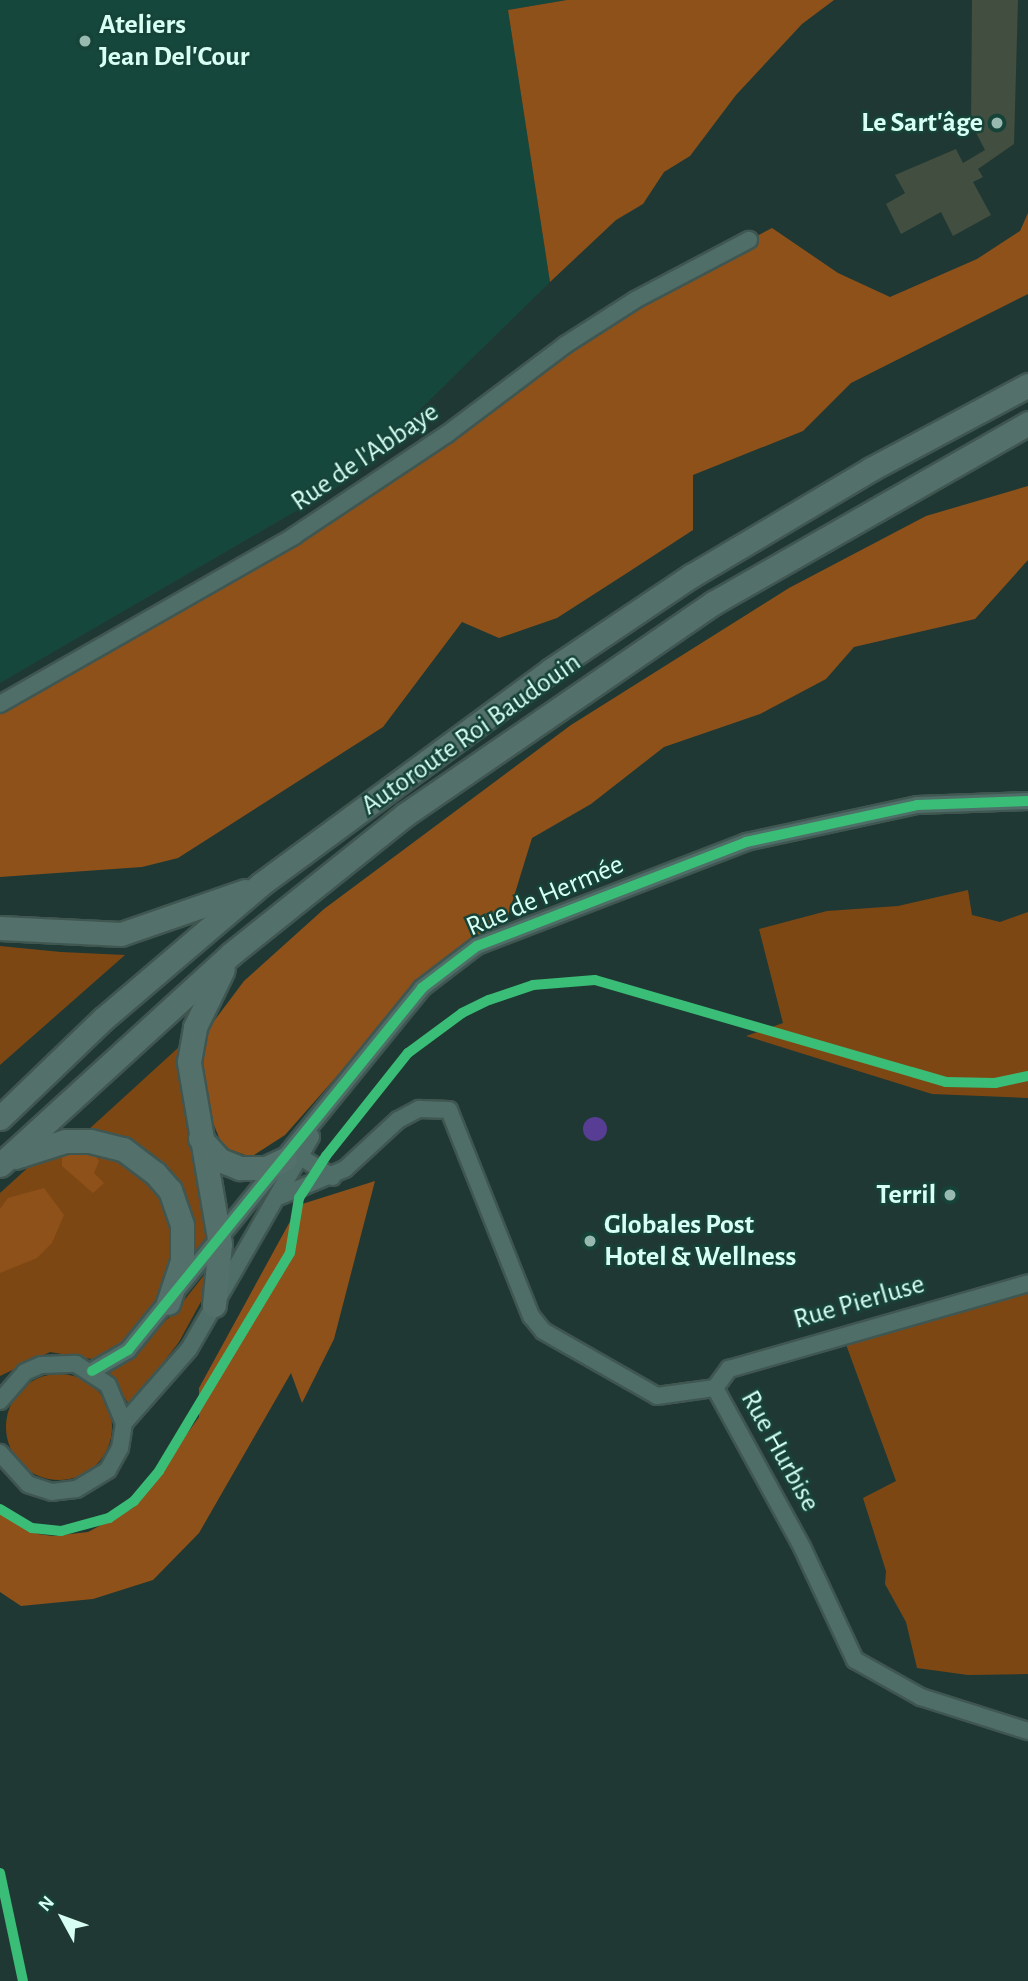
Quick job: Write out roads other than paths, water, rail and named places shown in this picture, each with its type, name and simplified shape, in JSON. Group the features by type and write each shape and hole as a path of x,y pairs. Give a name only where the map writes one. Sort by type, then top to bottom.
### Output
{"highway":[{"name":"Autoroute Roi Baudouin","path":"0,1118 103,1020 261,884 529,685 691,576 871,469 1028,385"},
{"name":"Autoroute Roi Baudouin","path":"1,1164 231,954 406,814 691,618 891,497 1028,423"},
{"path":"0,928 121,934 261,884"},
{"path":"214,1305 220,1244 190,1081 191,1044 231,954"},
{"path":"199,1138 220,1160 240,1168 266,1168 293,1159"},
{"path":"1,1164 65,1141 108,1145 140,1159 170,1190 182,1225 182,1261 168,1303"}],"street":[{"name":"Rue de l'Abbaye","path":"0,704 294,536 447,434 565,345 635,300 750,240"},
{"name":"Rue de Hermée","path":"92,1371 121,1358 293,1159 320,1118 422,988 477,946 746,842 917,805 1028,801"},
{"name":"Rue Hurbise","path":"281,1196 332,1177 398,1120 419,1109 449,1110 531,1317 543,1331 657,1396 715,1388 802,1547 856,1660 921,1697 1028,1731"},
{"name":"Rue de Hermée","path":"124,1423 173,1372 281,1196 293,1159"},
{"path":"293,1159 332,1177"},
{"name":"Rue Pierluse","path":"715,1388 729,1369 1028,1283"},
{"path":"0,1401 6,1384 41,1365 67,1363 92,1371 115,1393 124,1423 115,1460 99,1478 76,1489 52,1492 28,1484 0,1453"}],"place":[{"name":"Ateliers Jean Del'Cour","path":"85,41"},
{"name":"Le Sart'âge","path":"997,123"},
{"name":"Terril","path":"950,1195"},
{"name":"Globales Post Hotel & Wellness","path":"590,1241"}]}
